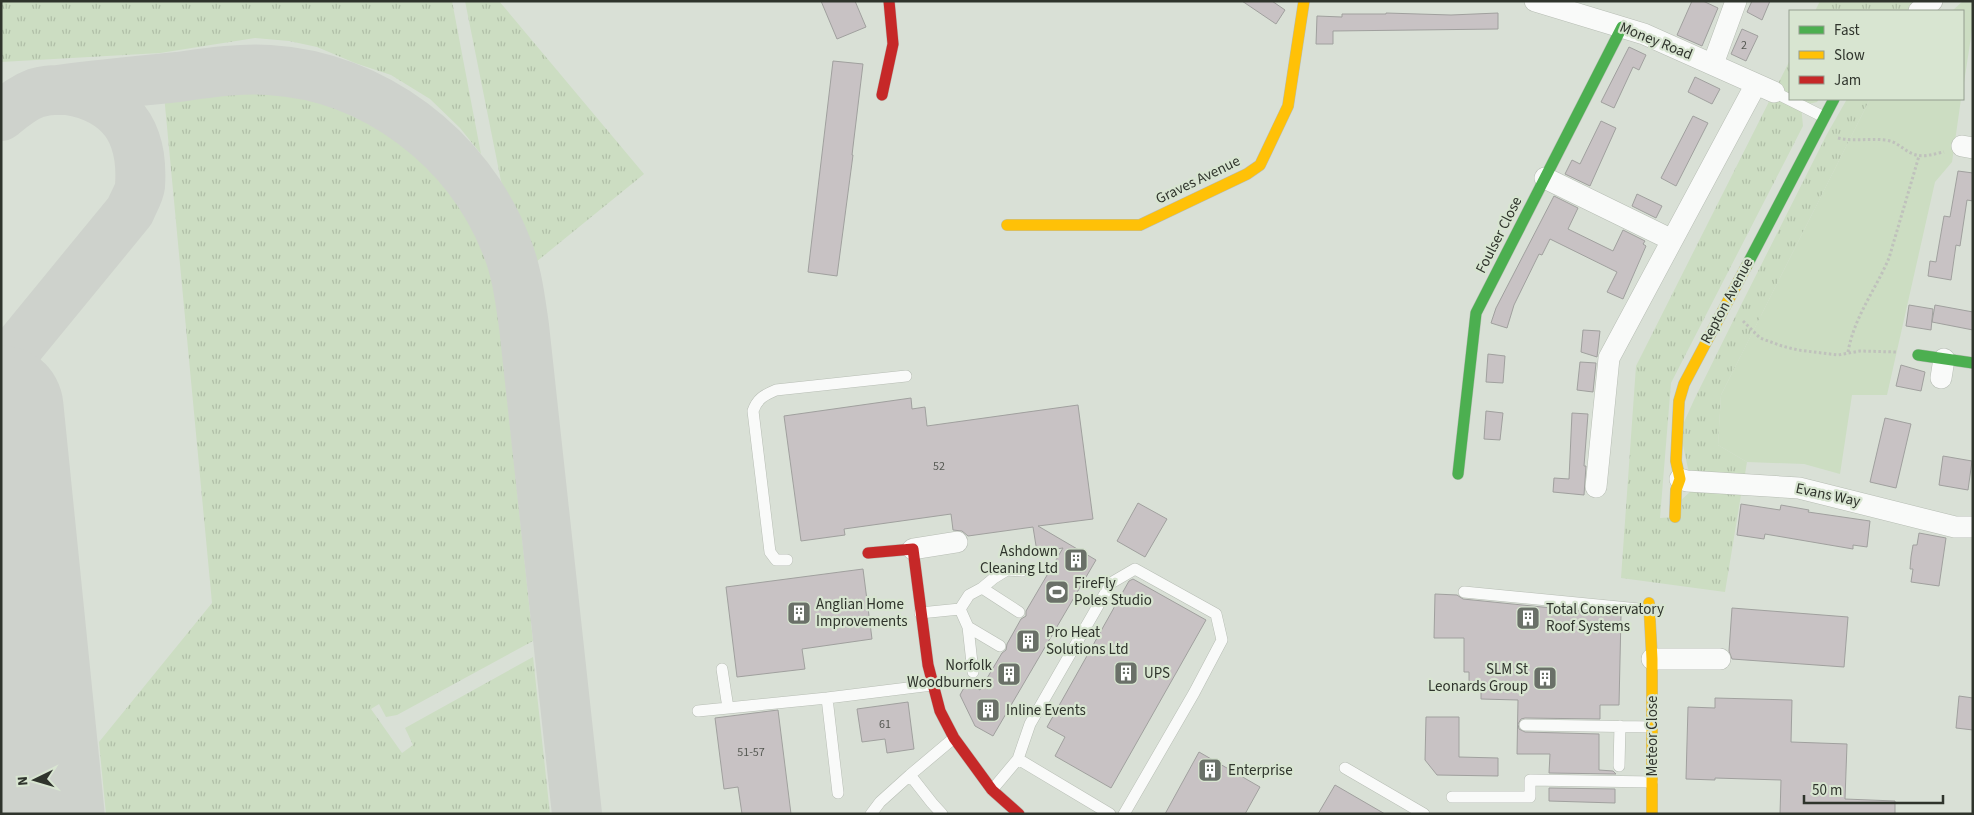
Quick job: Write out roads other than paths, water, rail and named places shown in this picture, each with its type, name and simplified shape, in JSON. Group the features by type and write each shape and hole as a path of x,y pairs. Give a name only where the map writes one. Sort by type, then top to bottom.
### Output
{"street":[{"path":"882,95 893,44 889,1"},
{"name":"Graves Avenue","path":"1007,225 1140,225 1260,166 1288,106 1304,1"},
{"name":"Money Road","path":"1535,1 1591,9 1622,27 1644,34 1765,88"},
{"path":"1713,64 1736,1"},
{"path":"1920,10 1932,1"},
{"name":"Foulser Close","path":"1458,474 1476,313 1622,27"},
{"path":"1596,487 1609,358 1672,240 1765,88"},
{"name":"Repton Avenue","path":"1675,518 1676,490 1680,479 1676,461 1679,401 1684,384 1833,100"},
{"path":"1545,178 1672,240"},
{"path":"1918,355 1943,368 1973,364"},
{"name":"Evans Way","path":"1680,479 1799,488 1955,527 1973,527"},
{"path":"868,553 913,549 957,542"},
{"path":"913,549 920,613 932,685 940,711 954,738 992,790 1019,814"},
{"name":"Meteor Close","path":"1649,606 1652,659 1652,814"},
{"path":"1652,659 1720,659"}],"lane":[{"path":"1765,88 1789,100"},
{"path":"1789,100 1824,117"},
{"path":"787,560 776,560 770,552 753,411 755,403 763,396 776,390 906,376"},
{"path":"992,790 1018,759 1030,724 1111,583 1135,569 1216,614 1222,640 1194,693 1124,814"},
{"path":"960,609 969,595 1007,570 1022,571"},
{"path":"982,588 1018,612"},
{"path":"1464,592 1649,606"},
{"path":"920,613 960,609"},
{"path":"960,609 968,627 973,672"},
{"path":"968,627 1000,646"},
{"path":"722,669 728,708"},
{"path":"698,710 827,698 932,685"},
{"path":"827,698 838,793"},
{"path":"1525,725 1652,727"},
{"path":"1619,766 1620,726"},
{"path":"870,814 880,802 954,738"},
{"path":"1018,759 1110,814"},
{"path":"1344,768 1424,814"},
{"path":"910,775 942,814"},
{"path":"1452,797 1530,797 1530,780 1652,782"}],"place":[{"name":"Ashdown Cleaning Ltd","path":"1076,560"},
{"name":"FireFly Poles Studio","path":"1057,592"},
{"name":"Anglian Home Improvements","path":"799,613"},
{"name":"Total Conservatory Roof Systems","path":"1528,618"},
{"name":"Pro Heat Solutions Ltd","path":"1028,641"},
{"name":"UPS","path":"1126,673"},
{"name":"Norfolk Woodburners","path":"1009,674"},
{"name":"SLM St Leonards Group","path":"1545,678"},
{"name":"Inline Events","path":"988,710"},
{"name":"Enterprise","path":"1210,770"}]}
